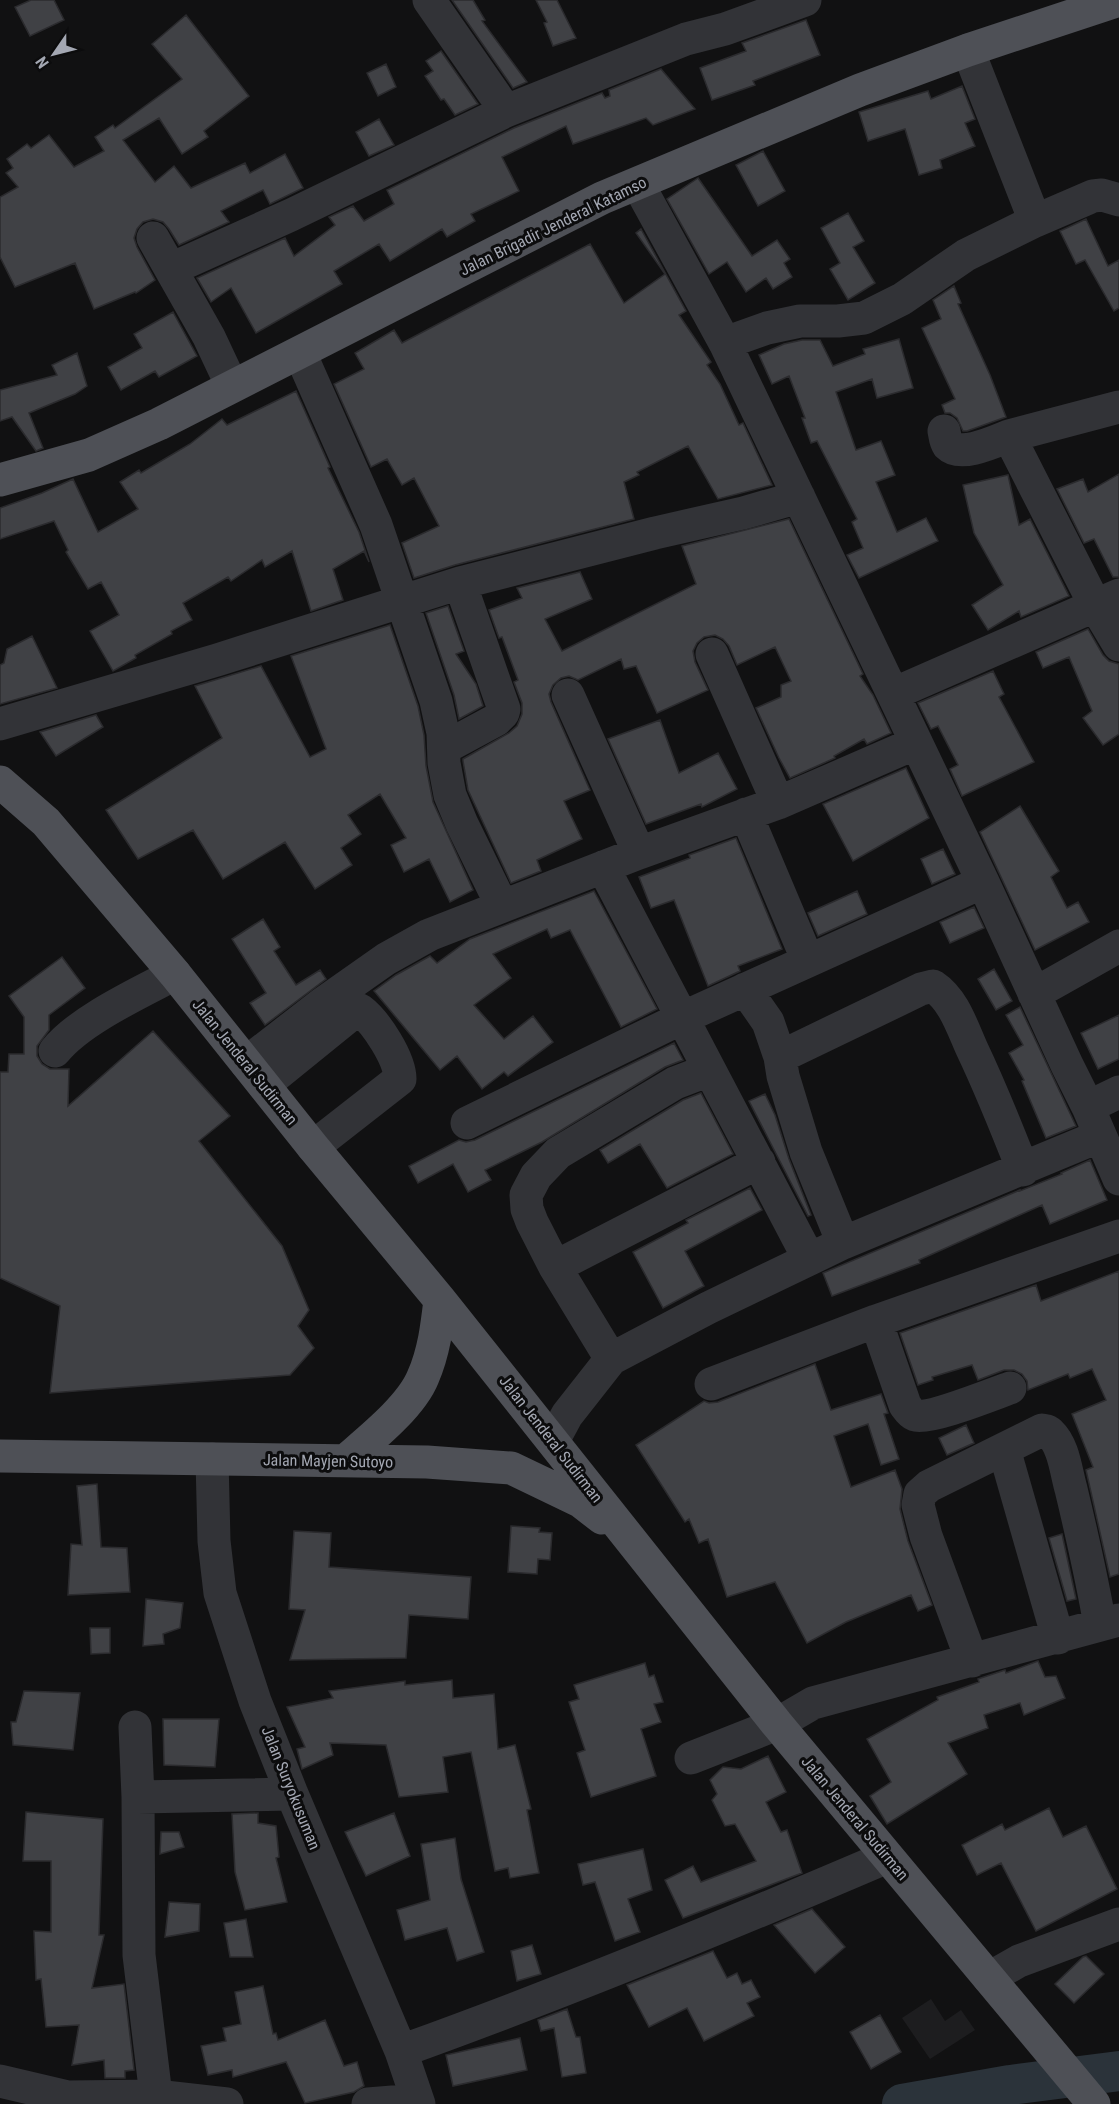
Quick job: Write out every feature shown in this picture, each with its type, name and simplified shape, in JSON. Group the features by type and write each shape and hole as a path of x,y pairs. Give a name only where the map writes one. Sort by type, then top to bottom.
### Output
{"main road":[{"name":"Jalan Brigadir Jenderal Katamso","path":"0,480 89,455 159,424 602,198 860,90 968,50 1119,0"},
{"name":"Jalan Jenderal Sudirman","path":"0,782 46,822 175,974 313,1147 440,1300 777,1724 1090,2098"},
{"path":"345,1461 390,1421 423,1378 434,1347 440,1300"},
{"name":"Jalan Mayjen Sutoyo","path":"0,1456 427,1462 511,1468 580,1501 634,1543"}],"street":[{"path":"429,0 506,111"},
{"path":"171,268 291,215 506,111 676,43 725,29 805,0"},
{"path":"968,50 1035,221"},
{"path":"638,184 725,342 982,882 1119,1179"},
{"path":"725,342 766,328 800,321 864,318 902,299 966,255 1035,221 1093,196 1102,195 1119,200"},
{"path":"153,238 209,337 232,386"},
{"path":"300,353 376,525 436,700 450,795 502,906"},
{"path":"944,431 947,442 956,449 978,448 1009,436 1119,407"},
{"path":"1009,436 1107,600 1119,645"},
{"path":"0,724 217,660 460,583 799,497"},
{"path":"444,748 496,720 504,710 460,583"},
{"path":"893,694 1107,600"},
{"path":"712,654 778,803"},
{"path":"568,694 639,853"},
{"path":"255,1074 322,1004 386,959 429,935 639,853 778,803 916,743"},
{"path":"746,814 808,961"},
{"path":"603,867 809,1259"},
{"path":"467,1124 682,1018 982,882"},
{"path":"1034,994 1119,946"},
{"path":"55,1051 62,1042 121,1002 175,974"},
{"path":"780,1057 921,989 933,986 941,992 954,1009 1000,1107 1023,1170"},
{"path":"745,989 768,1022 806,1152 843,1244"},
{"path":"255,1074 354,1012 360,1010 368,1016 397,1061 400,1079 313,1147"},
{"path":"611,1359 555,1267 527,1209 526,1195 536,1176 558,1153 675,1083 709,1070"},
{"path":"553,1441 567,1414 611,1359 809,1259 1023,1170 1094,1121 1119,1092"},
{"path":"555,1267 759,1161"},
{"path":"711,1384 876,1321 1119,1236"},
{"path":"876,1321 905,1405 915,1415 935,1414 1010,1388"},
{"path":"691,1758 777,1724 813,1703 972,1661 1058,1638 1109,1622 1090,1564 1059,1447 1050,1433 1042,1430 929,1486 918,1498 926,1536 972,1661"},
{"path":"1004,1449 1058,1638"},
{"name":"Jalan Suryokusuman","path":"212,1459 214,1541 220,1593 255,1701 401,2051 418,2102"},
{"path":"135,1727 139,1955 156,2096"},
{"path":"138,1797 292,1794"},
{"path":"401,2051 515,2010 724,1927 887,1857"},
{"path":"989,1978 1019,1961 1119,1924"},
{"path":"0,2081 68,2097 156,2096 227,2104"},
{"path":"368,2104 418,2102"}],"shaded area":[{"path":"931,1999 945,2021 961,2010 975,2030 930,2059 902,2018"}],"building":[{"path":"31,0 54,0 64,20 30,36 15,7"},
{"path":"452,0 473,0 485,20 482,21 527,82 513,88"},
{"path":"536,0 557,0 576,38 553,46 544,23 547,22"},
{"path":"186,15 249,96 204,131 208,137 182,154 159,118 123,140 155,182 174,166 191,188 245,163 250,173 285,154 303,188 270,204 263,190 221,211 229,222 179,245 163,222 153,219 143,222 134,238 155,280 136,293 94,309 75,263 15,287 0,257 0,197 18,187 6,173 13,168 7,159 27,144 31,148 49,135 74,167 104,151 95,137 113,125 115,128 182,79 152,44"},
{"path":"806,20 820,55 753,81 755,85 712,100 700,68 746,51 742,43"},
{"path":"441,51 478,104 455,115 444,99 441,100 425,76 433,71 426,61"},
{"path":"386,64 396,87 378,96 367,73"},
{"path":"661,69 695,109 653,125 646,118 573,144 566,126 502,157 519,191 471,214 475,221 447,237 442,229 390,261 379,244 334,271 342,284 256,333 231,288 211,302 197,278 285,238 294,256 335,225 329,217 353,206 364,221 394,204 387,190 514,128 602,93 605,98 610,96 609,90"},
{"path":"962,86 975,119 965,123 975,146 940,160 942,168 919,175 905,129 868,141 859,112 928,91 931,99"},
{"path":"379,119 394,145 369,156 356,132"},
{"path":"763,151 785,191 758,206 736,165"},
{"path":"698,178 752,256 777,240 790,259 784,263 792,277 773,289 766,278 746,292 727,262 709,274 667,199"},
{"path":"848,213 864,241 853,247 875,283 848,300 830,269 840,263 821,228"},
{"path":"1086,219 1108,266 1119,260 1119,308 1114,311 1085,260 1076,264 1060,231"},
{"path":"641,229 686,311 679,315 711,362 707,365 720,384 739,425 743,423 772,485 718,499 688,446 637,472 639,475 624,482 634,519 455,565 414,578 402,543 439,526 414,478 402,485 387,459 371,467 334,384 364,369 355,353 394,330 402,343 590,244 624,303 665,274 636,233"},
{"path":"954,286 961,303 958,304 1006,417 967,431 963,431 957,418 950,413 945,413 942,405 955,399 922,328 941,319 933,300"},
{"path":"173,312 197,356 159,377 155,371 121,390 108,367 142,348 134,334"},
{"path":"899,339 913,388 877,398 872,379 836,392 856,450 881,441 895,475 876,482 897,532 926,518 938,541 859,578 847,555 863,548 852,522 857,519 817,441 811,443 802,418 805,418 789,376 772,384 759,355 784,344 802,340 820,340 833,366 865,354 863,349"},
{"path":"77,353 87,386 75,394 29,413 43,448 36,451 12,417 0,421 0,390 57,375 52,365"},
{"path":"296,391 330,467 328,468 359,532 369,562 364,551 333,569 343,600 311,611 292,551 265,567 262,560 231,581 228,577 183,603 192,620 171,631 172,634 135,655 136,658 113,671 90,631 119,615 101,582 88,589 66,552 68,550 54,521 0,539 0,508 73,479 98,532 138,509 120,482 139,470 141,473 190,444 222,419 227,425"},
{"path":"1119,474 1119,577 1113,577 1094,539 1084,543 1057,489 1083,479 1088,492"},
{"path":"1008,475 1019,525 1030,519 1069,596 1021,617 1019,611 988,630 972,605 1003,585 974,533 963,485"},
{"path":"789,519 863,674 860,676 873,695 891,733 867,744 864,739 834,756 835,758 790,778 756,708 781,697 781,685 791,681 775,647 737,665 729,646 715,635 704,637 693,651 695,662 708,690 657,713 636,666 624,669 621,659 578,680 569,676 561,678 553,685 549,694 551,702 590,790 564,801 582,839 537,860 541,871 511,883 468,790 463,761 509,733 517,726 522,714 522,703 514,682 518,680 489,610 522,598 517,588 580,572 592,599 545,619 562,651 696,584 682,546"},
{"path":"448,606 464,651 456,654 476,684 483,706 459,719 454,695 426,613"},
{"path":"390,625 418,706 433,802 473,890 450,902 429,859 404,872 391,845 406,838 380,794 348,815 361,834 341,848 352,865 315,889 285,842 223,879 193,830 138,859 106,810 222,738 195,686 261,666 310,757 326,749 291,656"},
{"path":"1088,629 1103,655 1109,661 1119,664 1119,734 1103,745 1083,718 1092,711 1069,657 1043,668 1036,652"},
{"path":"32,636 57,688 0,704 0,665 4,663 7,649"},
{"path":"993,671 1004,694 999,697 1034,762 962,796 950,769 958,765 938,726 931,729 918,703"},
{"path":"96,715 103,727 56,756 40,732"},
{"path":"660,720 679,773 718,753 737,789 702,807 701,804 646,824 608,739"},
{"path":"906,768 929,818 853,861 823,804"},
{"path":"1020,806 1059,871 1051,877 1067,908 1078,902 1089,922 1035,950 980,832"},
{"path":"736,838 782,949 738,966 740,971 708,986 674,900 651,908 639,877"},
{"path":"943,849 955,874 932,884 921,859"},
{"path":"594,891 657,1009 621,1027 570,930 551,938 547,929 493,954 511,978 474,1005 504,1039 533,1016 553,1042 508,1076 504,1072 482,1089 457,1056 440,1070 374,991 396,975 430,956 437,963 470,939"},
{"path":"857,891 867,914 818,936 808,913"},
{"path":"974,907 984,928 950,943 940,922"},
{"path":"263,919 280,947 274,951 296,985 320,970 326,979 265,1025 250,1003 266,993 232,939"},
{"path":"62,957 85,988 49,1015 49,1030 37,1046 37,1056 42,1064 50,1069 69,1069 68,1106 153,1031 230,1116 199,1141 282,1246 309,1310 298,1326 314,1348 290,1375 50,1393 60,1306 0,1278 0,1072 8,1072 9,1054 24,1054 24,1017 9,996"},
{"path":"994,969 1012,1001 996,1010 978,979"},
{"path":"1020,1007 1076,1126 1046,1138 1022,1081 1024,1080 1009,1053 1023,1045 1006,1015"},
{"path":"1119,1015 1119,1059 1098,1069 1081,1033"},
{"path":"674,1043 683,1060 665,1067 542,1142 485,1170 491,1180 468,1192 453,1164 418,1183 409,1166 459,1140 466,1142 475,1140"},
{"path":"701,1093 733,1154 667,1188 640,1144 608,1163 600,1150 683,1100"},
{"path":"765,1094 775,1115 811,1215 808,1216 749,1101"},
{"path":"1090,1160 1107,1200 1050,1224 1042,1205 919,1260 920,1263 832,1296 823,1273 1062,1174"},
{"path":"750,1188 762,1210 685,1251 704,1286 663,1308 633,1252 688,1223 686,1220"},
{"path":"1119,1271 1119,1574 1110,1577 1086,1470 1093,1467 1072,1414 1106,1400 1092,1369 1070,1378 1068,1374 1028,1390 1027,1381 1022,1374 1014,1370 1004,1370 978,1380 972,1365 932,1377 933,1380 918,1385 900,1333 1036,1285 1041,1301"},
{"path":"815,1364 831,1410 881,1394 888,1413 884,1414 899,1459 881,1465 868,1424 834,1436 851,1487 895,1470 902,1489 900,1509 908,1541 932,1605 918,1611 911,1595 846,1622 807,1643 775,1582 727,1597 708,1539 699,1543 689,1519 685,1522 636,1445 704,1401 718,1402"},
{"path":"966,1425 974,1443 947,1455 939,1438"},
{"path":"97,1484 101,1547 127,1548 130,1592 68,1595 71,1544 82,1545 77,1486"},
{"path":"511,1526 540,1528 539,1532 552,1533 550,1560 538,1559 537,1574 508,1572"},
{"path":"294,1531 331,1533 329,1567 471,1577 468,1619 409,1615 406,1658 290,1660 305,1610 289,1609"},
{"path":"1062,1534 1076,1599 1067,1601 1049,1538"},
{"path":"146,1599 183,1603 180,1628 163,1634 164,1644 143,1646"},
{"path":"90,1628 110,1628 110,1653 91,1654"},
{"path":"1038,1661 1045,1677 1056,1676 1065,1698 1024,1715 1020,1703 984,1715 988,1728 948,1743 967,1774 887,1824 870,1796 891,1782 867,1739 938,1700 937,1697 979,1682 978,1679 1005,1670 1006,1673"},
{"path":"645,1663 649,1677 654,1675 663,1702 654,1704 661,1722 641,1729 656,1776 591,1797 577,1753 585,1750 569,1702 579,1699 574,1685"},
{"path":"452,1680 453,1698 494,1694 498,1749 515,1745 531,1809 527,1810 539,1873 510,1878 508,1868 495,1871 471,1752 443,1757 448,1792 399,1797 386,1745 330,1743 333,1755 302,1769 297,1749 305,1747 287,1707 333,1698 329,1691 405,1681 405,1685"},
{"path":"24,1691 80,1693 73,1750 13,1745 11,1722 16,1722"},
{"path":"163,1719 219,1719 215,1767 164,1765"},
{"path":"768,1756 786,1792 766,1802 781,1832 787,1830 802,1873 683,1918 665,1880 693,1866 701,1882 756,1861 735,1824 725,1826 712,1800 717,1794 710,1780 723,1767 741,1769"},
{"path":"1049,1808 1063,1837 1086,1826 1117,1889 1036,1931 1001,1863 977,1875 962,1845 1002,1824 1005,1830"},
{"path":"26,1812 103,1819 99,1935 104,1935 92,1988 124,1984 134,2070 125,2071 125,2078 105,2078 104,2060 72,2065 79,2025 46,2027 41,1979 36,1980 34,1931 51,1932 51,1861 23,1861"},
{"path":"258,1813 258,1823 276,1826 279,1857 276,1858 287,1902 245,1910 235,1872 232,1814"},
{"path":"394,1813 410,1856 366,1876 345,1832"},
{"path":"161,1832 179,1832 184,1847 160,1854"},
{"path":"455,1838 461,1879 484,1952 457,1961 447,1928 405,1940 397,1910 430,1900 421,1844"},
{"path":"643,1849 652,1890 628,1899 640,1932 615,1941 595,1882 583,1885 578,1864"},
{"path":"169,1902 200,1904 199,1931 165,1937"},
{"path":"812,1909 845,1947 815,1973 774,1925"},
{"path":"246,1919 253,1957 230,1957 224,1923"},
{"path":"532,1945 541,1974 517,1981 511,1951"},
{"path":"713,1951 727,1978 737,1973 742,1984 751,1980 760,1997 747,2003 754,2016 704,2041 687,2008 649,2027 627,1985"},
{"path":"1086,1956 1104,1974 1074,2003 1055,1984"},
{"path":"263,1986 273,2034 276,2033 278,2040 325,2020 344,2066 357,2062 364,2086 354,2092 305,2103 286,2062 233,2077 232,2070 208,2075 201,2046 226,2041 223,2028 241,2024 235,1992"},
{"path":"567,2009 576,2037 580,2037 586,2073 562,2077 554,2028 541,2031 538,2020"},
{"path":"880,2015 901,2052 871,2069 850,2032"},
{"path":"520,2038 527,2070 453,2086 446,2055"}],"waterway":[{"path":"902,2104 1010,2085 1119,2071"}]}
